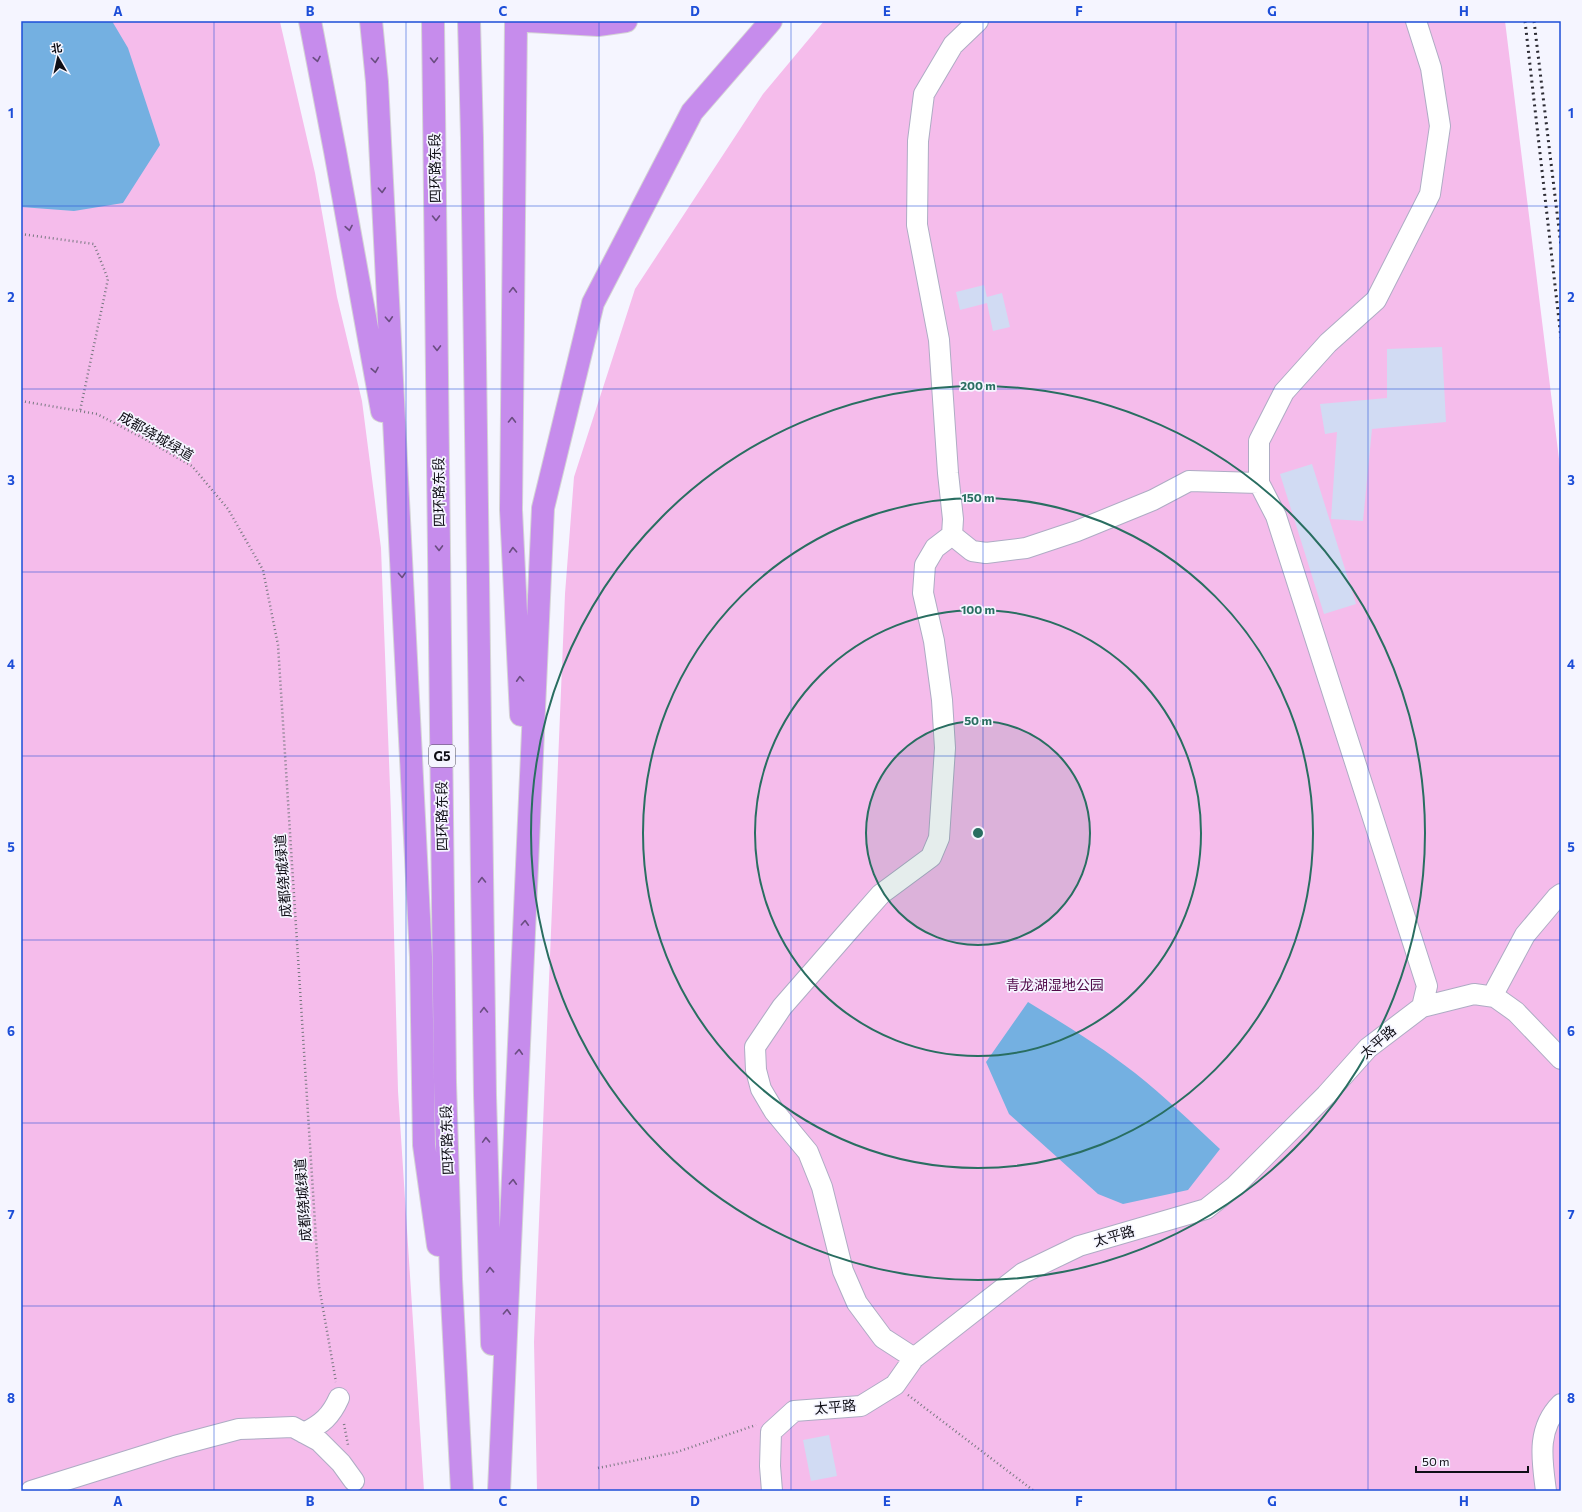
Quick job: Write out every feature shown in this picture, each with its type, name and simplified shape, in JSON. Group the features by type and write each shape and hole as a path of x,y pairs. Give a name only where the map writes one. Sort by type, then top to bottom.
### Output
{"highway":[{"path":"310,21 385,427 399,519"},
{"path":"371,21 377,82 422,957 424,1145 456,1383"},
{"name":"四环路东段","path":"433,21 445,1082 451,1279 462,1491"},
{"path":"469,21 472,138 485,1095 498,1491"},
{"path":"516,21 511,510 528,844"},
{"path":"528,21 598,25 626,21"},
{"path":"498,1491 543,508 593,303 692,112 771,21"}],"street":[{"path":"914,1358 882,1338 857,1303 843,1270 822,1187 808,1152 774,1111 761,1089 756,1070 756,1047 782,1007 858,920 881,894 931,857 939,838 945,748 942,700 934,641 923,593 925,565 935,548 952,534 953,519 948,473 939,340 917,225 918,141 924,94 953,45 978,21"},
{"path":"1416,21 1431,68 1440,126 1430,194 1376,300 1328,344 1284,392 1259,441 1259,483 1276,516 1427,986 1422,1007"},
{"path":"952,534 972,551 986,553 1026,548 1077,531 1153,500 1189,481 1259,483"},
{"path":"1561,894 1525,936 1496,989 1495,997 1516,1012 1561,1059"},
{"name":"太平路","path":"772,1491 770,1466 772,1432 794,1411 861,1406 895,1385 914,1358 1023,1273 1079,1246 1206,1208 1235,1186 1326,1095 1368,1048 1422,1007 1474,994 1495,997"},
{"path":"304,1433 318,1426 333,1412 339,1398"},
{"path":"1546,1491 1542,1459 1544,1430 1554,1412 1561,1404"},
{"path":"31,1491 175,1446 239,1429 293,1427 319,1441 340,1463 354,1481"}],"path":[{"path":"21,234 94,244 108,279 80,411"},
{"name":"成都绕城绿道","path":"21,401 97,414 192,466 228,509 262,570 278,645 319,1286 348,1446"},
{"path":"895,1385 1034,1491"},
{"path":"598,1468 677,1452 758,1424"}],"green space":[{"path":"21,21 280,22 315,173 337,297 362,401 381,548 391,814 398,1091 424,1491 21,1491"},
{"name":"青龙湖湿地公园","path":"824,21 1505,21 1561,475 1561,1491 537,1491 534,1342 565,594 574,477 635,289 763,94"}],"water":[{"path":"21,21 112,21 128,48 160,145 123,203 74,211 21,207"},
{"path":"1028,1002 1069,1027 1122,1063 1168,1101 1220,1149 1188,1190 1123,1204 1098,1194 1009,1114 986,1062"}],"building":[{"path":"984,285 987,297 1002,293 1010,327 993,331 987,303 960,310 956,292"},
{"path":"1442,347 1446,422 1372,429 1363,521 1331,519 1337,432 1325,434 1320,404 1387,398 1387,349"},
{"path":"1312,464 1356,604 1324,614 1280,474"},
{"path":"829,1435 837,1476 811,1481 803,1440"}],"railway":[{"path":"1525,21 1561,338"},
{"path":"1534,21 1561,246"}]}
